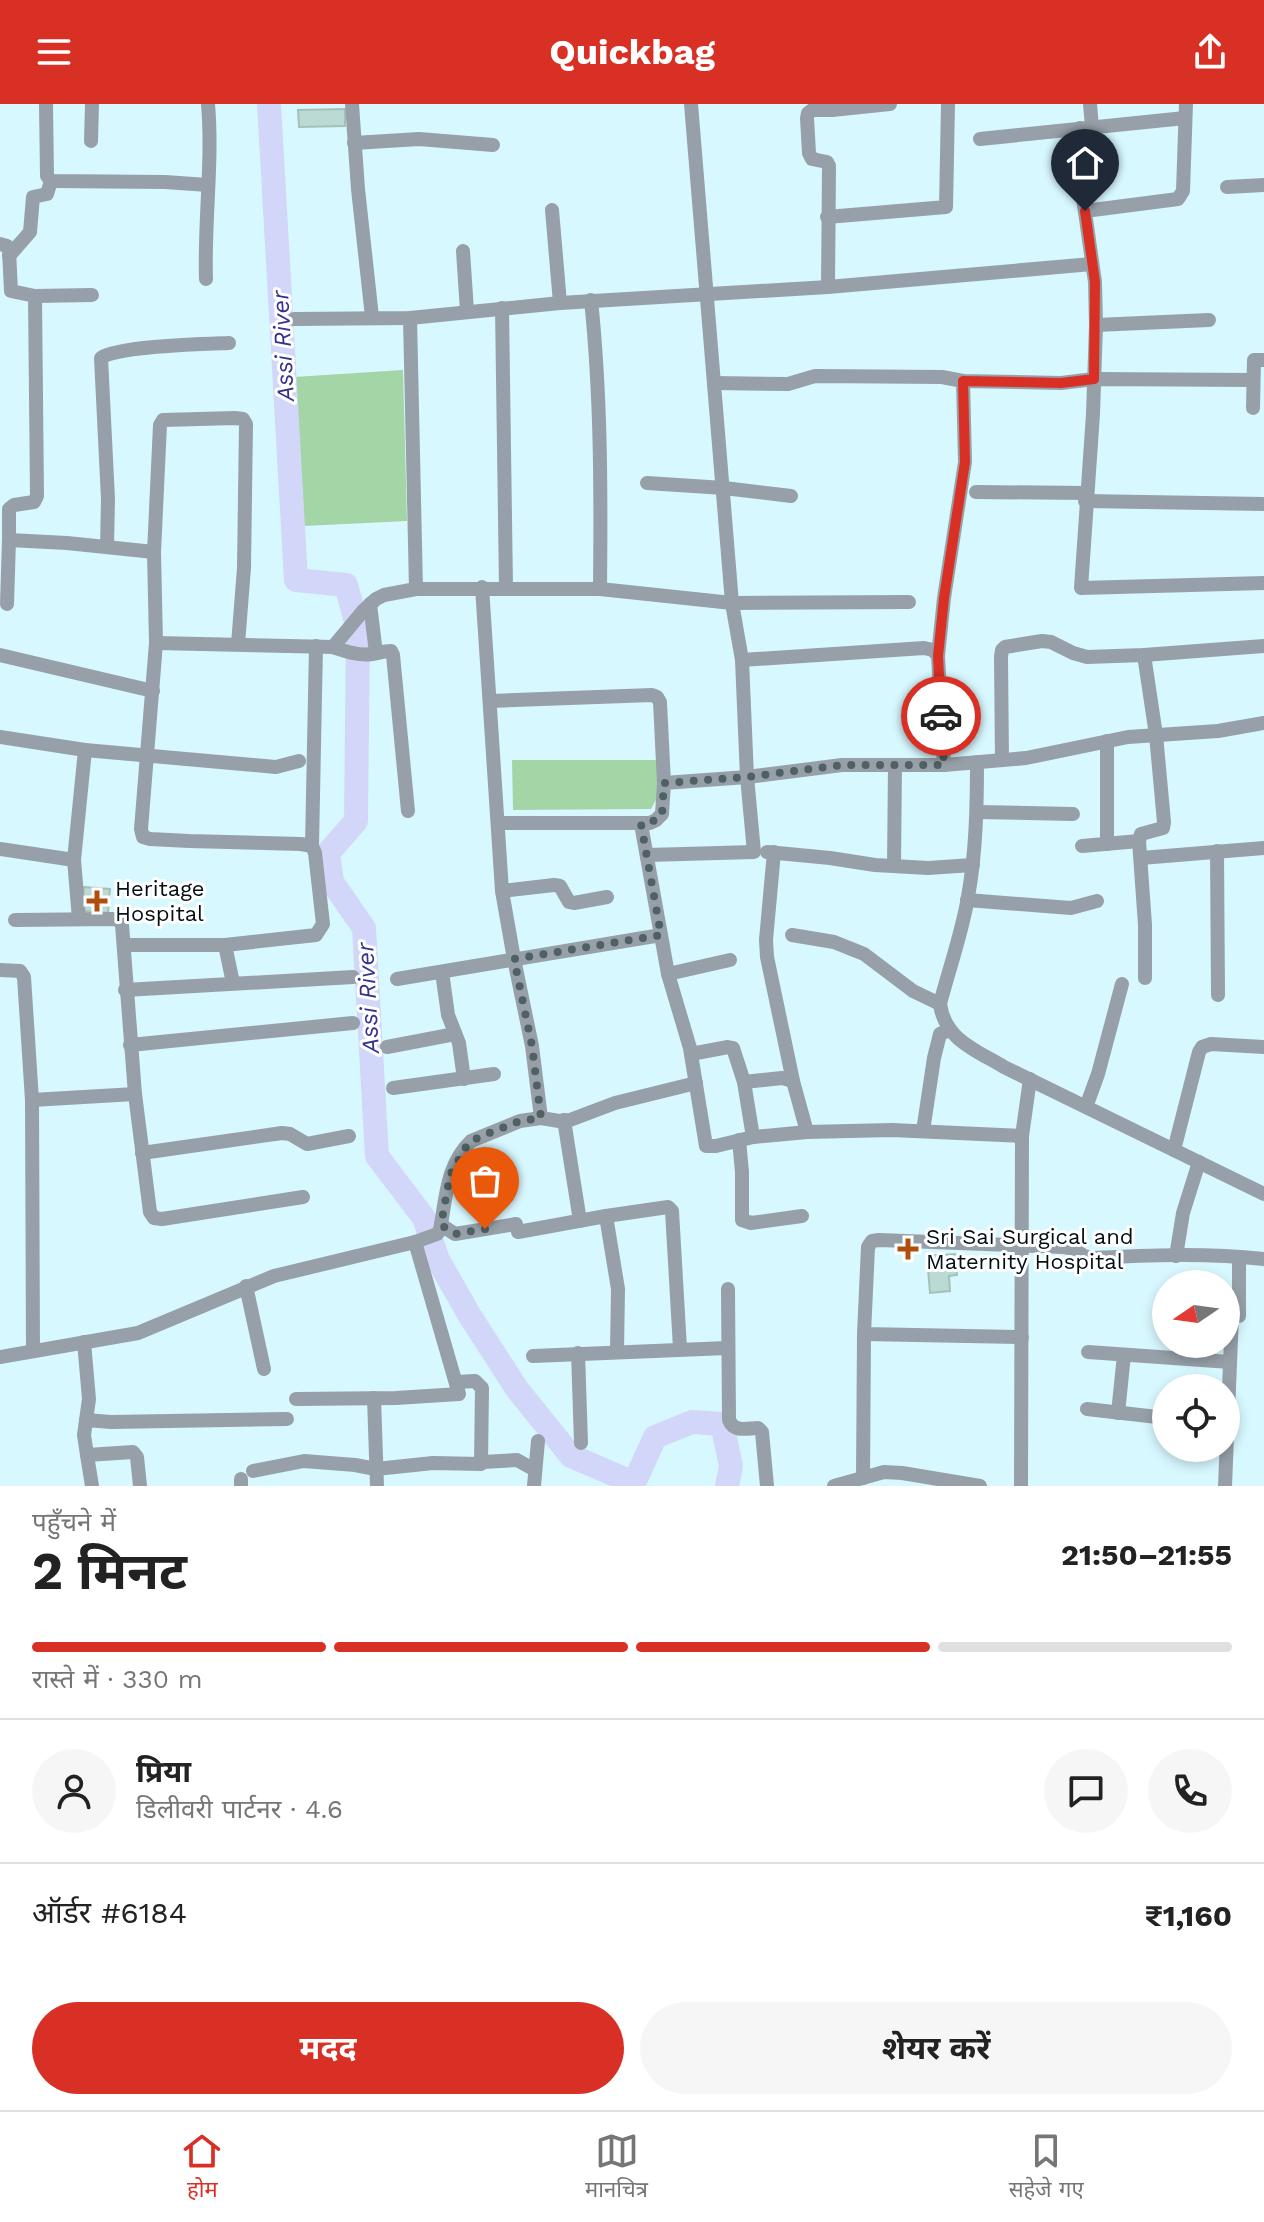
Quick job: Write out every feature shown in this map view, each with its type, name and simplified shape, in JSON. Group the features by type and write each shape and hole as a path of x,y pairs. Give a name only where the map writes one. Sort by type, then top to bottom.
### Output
{"street":[{"path":"46,104 47,176 51,181"},
{"path":"91,141 92,104"},
{"path":"206,279 205,231 210,146 208,104"},
{"path":"352,104 372,317"},
{"path":"691,104 732,603 742,660 754,852"},
{"path":"828,287 829,166 827,162 812,159 809,153 808,113 831,107 890,104"},
{"path":"827,217 946,207 948,104"},
{"path":"1090,104 1086,127 1085,211 1095,282 1096,325 1081,588 1264,583"},
{"path":"980,139 1086,127 1185,111 1183,191 1178,199 1085,211"},
{"path":"354,143 419,139 493,145"},
{"path":"51,181 208,185"},
{"path":"51,181 47,194 33,197 30,232 4,250 11,291 35,296 92,295"},
{"path":"1227,187 1264,185"},
{"path":"552,210 560,303"},
{"path":"463,251 467,311"},
{"path":"294,319 410,318 591,300 828,287 1092,264"},
{"path":"7,604 9,509 14,505 34,502 37,496 35,296"},
{"path":"591,300 600,446 600,589"},
{"path":"502,308 506,587"},
{"path":"410,318 416,589"},
{"path":"1096,325 1209,320"},
{"path":"107,547 108,499 101,358 110,353 229,343"},
{"path":"1253,408 1254,360 1264,360"},
{"path":"714,383 788,384 815,376 942,377 963,381 1061,383 1094,379 1253,380"},
{"path":"944,765 938,656 965,462 963,381"},
{"path":"238,644 244,568 246,430 243,419 163,420 160,425 154,552 156,643 141,829 143,837 312,846"},
{"path":"647,483 791,496"},
{"path":"976,492 1264,504"},
{"path":"9,540 154,552"},
{"path":"482,587 502,891 532,1046 541,1118"},
{"path":"156,643 316,646 338,642 366,607 384,595 416,589 600,589 732,603 909,602"},
{"path":"366,607 372,654"},
{"path":"1002,760 1001,657 1005,647 1042,641 1087,657 1264,646"},
{"path":"338,642 349,653 372,654 386,650 393,655 408,811"},
{"path":"124,945 225,945 316,935 320,930 323,924 312,846 316,646"},
{"path":"742,660 924,648 933,650 938,656"},
{"path":"0,655 153,691"},
{"path":"1144,655 1156,735 1164,822 1163,828 1141,834 1139,841 1145,978"},
{"path":"491,701 652,695 660,702 664,783 662,814 656,820 641,824 498,823"},
{"path":"664,783 842,765 944,765 1026,758 1107,741 1218,731 1264,723"},
{"path":"0,737 85,750 276,767 299,761"},
{"path":"1107,741 1107,844"},
{"path":"79,919 74,860 85,750"},
{"path":"977,762 973,865 940,1004 942,1018 949,1030 962,1042 1004,1067 1264,1194"},
{"path":"894,866 895,765"},
{"path":"977,812 1073,814"},
{"path":"641,824 668,974 691,1054 706,1146 807,1132 923,1131 1022,1136"},
{"path":"1082,846 1139,841"},
{"path":"1141,858 1264,848"},
{"path":"0,849 74,860"},
{"path":"1217,851 1218,995"},
{"path":"647,855 774,852 875,865 928,868 973,865"},
{"path":"774,852 767,957 807,1132"},
{"path":"502,891 554,885 560,886 569,902 607,897"},
{"path":"967,900 1071,908 1097,901"},
{"path":"15,920 119,920 122,925 135,1094 150,1212 154,1218 303,1197"},
{"path":"397,979 661,935"},
{"path":"792,935 834,942 864,954 913,991 940,1004"},
{"path":"225,945 233,983"},
{"path":"668,974 730,960"},
{"path":"0,970 20,971 24,977 32,1100 33,1350"},
{"path":"442,972 448,1015 459,1043 464,1079"},
{"path":"125,990 353,977"},
{"path":"1086,1107 1122,984"},
{"path":"130,1045 353,1023"},
{"path":"923,1131 940,1034 949,1030"},
{"path":"387,1047 455,1034"},
{"path":"1174,1150 1202,1047 1211,1044 1264,1047"},
{"path":"691,1054 733,1048 744,1082 746,1139 742,1220 751,1223 802,1216"},
{"path":"393,1088 494,1074"},
{"path":"744,1082 782,1078 793,1081"},
{"path":"1021,1486 1022,1136 1030,1079"},
{"path":"439,1230 450,1175 467,1145 479,1137 520,1121 581,1117 615,1103 696,1083"},
{"path":"32,1100 135,1094"},
{"path":"564,1120 580,1221"},
{"path":"142,1153 282,1133 307,1144 349,1136"},
{"path":"1176,1256 1183,1213 1199,1162"},
{"path":"0,1357 138,1333 246,1286 301,1267 418,1241 439,1230 455,1234 517,1228 659,1207 668,1207 672,1211 680,1348"},
{"path":"606,1216 618,1289 617,1351"},
{"path":"296,1399 457,1395 460,1391 432,1306 418,1241"},
{"path":"863,1478 864,1334 868,1247 872,1241 1022,1244 1069,1248 1092,1258 1176,1256 1264,1259"},
{"path":"1229,1374 1239,1257"},
{"path":"246,1286 264,1369"},
{"path":"728,1289 729,1420 737,1429 758,1428 762,1432 767,1486"},
{"path":"864,1334 1022,1337"},
{"path":"84,1342 89,1399 84,1447 92,1486"},
{"path":"533,1356 727,1348"},
{"path":"1088,1352 1230,1362"},
{"path":"578,1353 581,1443"},
{"path":"1118,1413 1124,1355"},
{"path":"457,1382 475,1381 482,1388 483,1462"},
{"path":"374,1398 377,1486"},
{"path":"1087,1409 1152,1417"},
{"path":"86,1420 287,1419"},
{"path":"534,1486 538,1441"},
{"path":"87,1455 133,1452 137,1457 140,1486"},
{"path":"245,1479 304,1461 376,1469 433,1463 478,1465 517,1460 535,1470"},
{"path":"1225,1486 1226,1462"},
{"path":"834,1486 884,1472 980,1486"}],"green space":[{"path":"403,370 407,521 304,526 294,377"},
{"path":"512,760 657,760 659,794 651,809 513,810"}],"building":[{"path":"345,109 345,126 299,127 298,110"},
{"path":"84,887 110,889 108,913 82,911"},
{"path":"955,1254 957,1275 949,1276 950,1291 930,1293 927,1256"}],"waterway":[{"name":"Assi River","path":"269,104 296,580 346,585 358,629 356,821 328,853 332,882 364,928 377,1156 424,1218 438,1260 517,1389 571,1456 634,1483 655,1437 692,1422 722,1424 731,1466 727,1486"}],"way so far":[{"path":"485,1229 455,1234 441,1225 450,1175 467,1145 520,1121 541,1118 532,1046 514,959 661,935 641,824 650,823 662,814 664,783 842,765 944,765 941,716"}],"place":[{"name":"Heritage Hospital","path":"97,901"},
{"name":"Sri Sai Surgical and Maternity Hospital","path":"908,1249"}],"route":[{"path":"941,716 938,656 965,462 963,381 1061,383 1094,379 1095,282 1085,211"}]}
